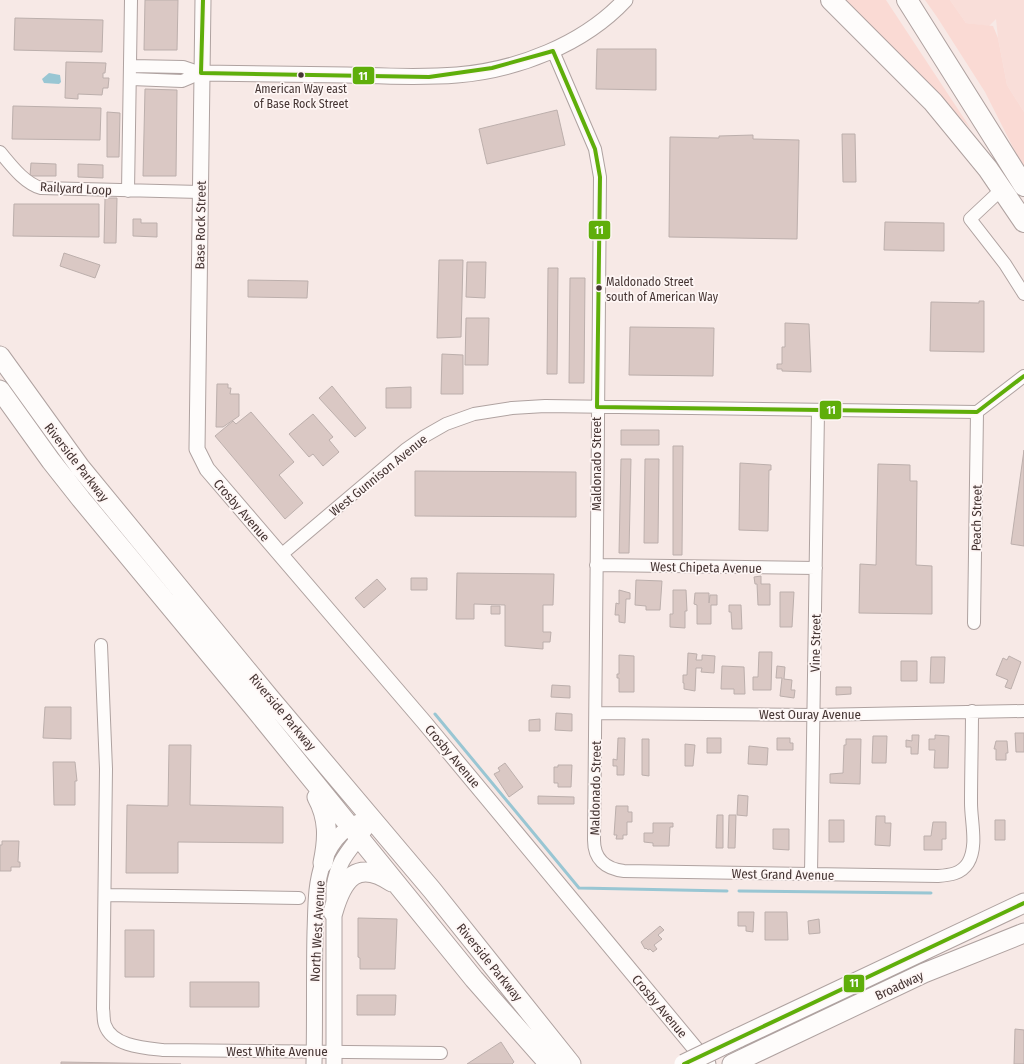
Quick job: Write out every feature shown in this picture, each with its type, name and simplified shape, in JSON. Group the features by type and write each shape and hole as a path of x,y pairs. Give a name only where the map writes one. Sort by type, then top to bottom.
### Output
{"highway":[{"path":"831,0 933,102 1002,189 1024,222"},
{"path":"907,0 1024,186"}],"main road":[{"name":"Riverside Parkway","path":"0,356 80,467 269,697 372,817 493,965 571,1064"},
{"name":"Riverside Parkway","path":"0,390 51,461 81,499 254,708 479,985 549,1064"},
{"path":"305,772 321,804 326,820 328,836 323,863"},
{"path":"333,912 342,887 352,876 358,873 378,874 396,884"},
{"name":"Broadway","path":"684,1064 1024,904"},
{"name":"Broadway","path":"741,1060 924,973 1024,933"}],"street":[{"name":"Railyard Loop","path":"0,152 15,170 34,186 41,188 128,191 131,0"},
{"name":"Base Rock Street","path":"198,450 203,0"},
{"path":"131,66 183,67 202,73 429,77 457,75 492,70 553,51 590,29 625,0"},
{"name":"Maldonado Street","path":"553,51 595,149 600,177 594,848 600,860"},
{"path":"130,79 182,81 202,73"},
{"path":"1002,189 970,219 1005,264 1024,294"},
{"path":"128,191 200,192"},
{"path":"977,412 1024,376"},
{"name":"West Gunnison Avenue","path":"281,555 405,450 446,424 474,414 512,408 544,406 818,411 977,412"},
{"name":"Vine Street","path":"811,874 818,411"},
{"name":"Peach Street","path":"974,623 977,412"},
{"name":"Crosby Avenue","path":"198,450 207,470 550,872 708,1064"},
{"name":"West Chipeta Avenue","path":"596,565 816,568"},
{"path":"101,645 106,768 105,895 299,898"},
{"name":"West Grand Avenue","path":"600,860 614,870 624,871 948,875 956,873 967,864 971,856 973,844 971,805 972,711"},
{"name":"West Ouray Avenue","path":"596,713 814,715 1024,711"},
{"name":"North West Avenue","path":"314,1058 316,902 319,876 323,863 335,840 354,832 372,817"},
{"name":"North West Avenue","path":"334,1058 334,887 339,865 348,850 354,832"},
{"name":"West White Avenue","path":"105,895 104,1018 105,1025 116,1038 140,1048 314,1058 441,1053"}],"shaded area":[{"path":"846,0 886,0 971,129"},
{"path":"925,0 950,0 966,23 993,26 998,38 1007,85 1024,112 1024,169 985,92"},
{"path":"950,0 1024,0 1024,112 1007,85 996,19 989,26 966,23"}],"water":[{"path":"49,73 60,75 61,82 59,84 44,83 42,79"}],"building":[{"path":"145,0 178,0 177,50 144,50"},
{"path":"15,18 103,20 102,52 14,50"},
{"path":"597,49 656,49 656,90 596,89"},
{"path":"66,62 106,63 103,78 109,78 108,88 103,88 102,95 78,94 78,99 65,98"},
{"path":"145,89 177,90 176,176 143,176"},
{"path":"13,106 101,108 100,140 12,139"},
{"path":"557,110 565,145 487,164 479,129"},
{"path":"107,112 120,113 119,157 107,157"},
{"path":"842,134 855,134 856,182 843,182"},
{"path":"753,135 753,139 799,140 797,239 669,237 670,137 719,138 719,136"},
{"path":"31,163 56,164 56,176 30,176"},
{"path":"78,164 103,165 103,178 78,177"},
{"path":"105,198 117,198 116,243 104,243"},
{"path":"14,204 99,204 99,237 13,236"},
{"path":"133,219 141,219 141,223 157,223 157,237 133,236"},
{"path":"885,222 944,223 944,251 884,250"},
{"path":"64,253 100,265 95,278 60,266"},
{"path":"439,260 463,260 461,337 437,338"},
{"path":"467,262 486,262 485,298 466,297"},
{"path":"548,268 558,268 557,374 547,374"},
{"path":"570,278 585,278 584,383 569,383"},
{"path":"248,280 308,281 307,298 248,297"},
{"path":"979,301 984,301 984,352 930,351 931,302 979,303"},
{"path":"466,318 489,318 488,365 465,365"},
{"path":"785,323 809,324 811,372 782,371 782,369 777,369 777,364 782,364 782,347 785,347"},
{"path":"630,327 714,328 713,376 629,375"},
{"path":"442,354 463,355 463,394 441,394"},
{"path":"217,384 228,384 228,388 231,388 230,394 239,394 239,416 223,427 216,427"},
{"path":"332,386 366,428 355,437 319,398"},
{"path":"411,387 411,408 386,408 386,388"},
{"path":"251,412 294,462 279,475 303,503 285,519 215,436 233,421 236,424"},
{"path":"313,414 333,437 329,440 339,452 323,466 313,454 309,457 289,434"},
{"path":"621,430 659,430 659,445 621,445"},
{"path":"673,446 683,446 682,555 673,555"},
{"path":"1024,450 1024,546 1011,544"},
{"path":"621,459 631,459 629,553 619,553"},
{"path":"645,459 659,459 658,543 644,543"},
{"path":"740,463 771,465 771,470 769,470 768,531 739,530"},
{"path":"878,464 910,465 910,481 917,481 916,565 932,566 932,614 859,613 860,564 876,565"},
{"path":"415,471 576,472 576,517 415,516"},
{"path":"457,573 554,574 553,605 543,605 543,632 551,632 550,642 543,642 543,649 505,646 505,605 474,604 474,619 456,619"},
{"path":"761,576 761,584 770,584 770,605 758,605 757,584 755,584 754,577"},
{"path":"411,578 427,578 427,590 411,590"},
{"path":"377,579 386,589 364,608 355,598"},
{"path":"636,580 662,581 660,610 646,610 646,606 635,605"},
{"path":"619,590 630,593 630,599 626,599 625,623 619,622 619,615 615,615 616,603 619,604"},
{"path":"673,590 686,590 687,611 685,611 685,628 670,627 670,614 673,614"},
{"path":"780,592 794,592 792,627 780,627"},
{"path":"695,593 709,593 709,603 710,595 717,595 717,605 711,605 711,624 697,624 697,605 694,604"},
{"path":"729,605 741,605 742,629 732,629"},
{"path":"491,606 500,606 500,614 491,614"},
{"path":"759,652 772,652 771,690 753,690 753,677 758,677"},
{"path":"688,653 697,654 696,660 702,660 702,655 715,656 714,673 701,672 702,668 696,668 695,691 684,689 683,675 687,675"},
{"path":"619,655 634,656 634,692 619,692 619,678 617,678 617,674 619,674"},
{"path":"1009,656 1021,662 1011,689 1005,687 1008,680 996,675 1003,658 1007,660"},
{"path":"931,657 945,657 944,683 930,683"},
{"path":"901,661 917,661 917,681 901,681"},
{"path":"722,666 744,667 745,694 734,694 734,689 721,689"},
{"path":"777,666 785,667 784,679 792,680 791,690 795,690 794,698 780,696 782,678 776,678"},
{"path":"552,685 570,686 570,698 551,697"},
{"path":"836,687 851,687 851,694 836,695"},
{"path":"45,707 71,707 71,739 43,738"},
{"path":"556,713 572,714 572,731 555,730"},
{"path":"540,719 540,731 529,731 529,720"},
{"path":"1015,733 1024,733 1024,752 1016,752"},
{"path":"912,735 919,735 918,754 911,754 911,747 906,747 906,740 912,741"},
{"path":"935,735 949,736 948,768 934,768 935,750 929,750 929,739 935,739"},
{"path":"873,736 887,736 886,763 872,763"},
{"path":"618,738 625,738 624,775 617,775 617,766 613,766 613,759 617,760"},
{"path":"707,738 721,738 721,753 707,753"},
{"path":"777,738 790,738 790,743 793,743 793,750 777,750"},
{"path":"642,739 649,739 649,776 642,775"},
{"path":"846,739 861,739 860,784 830,783 830,774 843,773 844,745 846,745"},
{"path":"996,741 1007,741 1008,753 1006,753 1006,760 996,760 996,749 994,749"},
{"path":"685,744 695,745 693,766 685,766"},
{"path":"169,745 191,745 190,805 283,807 283,843 178,842 178,873 126,873 127,805 168,806"},
{"path":"749,746 768,748 767,765 748,764"},
{"path":"53,762 75,762 77,781 75,781 75,805 54,805"},
{"path":"505,763 523,787 509,797 494,774 500,771 498,768"},
{"path":"558,765 572,765 571,787 558,787 558,783 554,783 554,767 558,767"},
{"path":"738,795 748,796 747,816 737,815"},
{"path":"538,796 574,797 574,804 538,804"},
{"path":"616,806 628,806 628,812 632,812 632,822 627,822 627,835 623,835 623,839 616,839 617,835 614,835"},
{"path":"717,815 723,815 723,848 716,848"},
{"path":"729,815 736,815 735,848 728,848"},
{"path":"876,816 885,816 885,823 891,823 890,846 875,845"},
{"path":"829,820 844,820 844,842 829,842"},
{"path":"995,820 1005,820 1005,840 995,840"},
{"path":"933,822 946,822 946,839 942,839 942,850 924,850 924,836 931,836"},
{"path":"653,823 673,823 673,827 670,827 669,846 653,846 653,843 644,842 644,833 653,833"},
{"path":"773,829 789,829 789,850 773,849"},
{"path":"2,841 19,841 18,862 20,862 20,867 11,867 11,871 0,871 0,845 2,845"},
{"path":"738,912 754,912 753,932 746,931 746,926 738,926"},
{"path":"765,912 787,912 788,940 765,940"},
{"path":"358,918 397,919 395,969 360,969 360,958 358,957"},
{"path":"819,919 820,933 809,934 808,921"},
{"path":"660,926 664,930 658,935 662,939 654,945 657,949 653,952 650,949 645,949 641,942"},
{"path":"125,930 154,930 154,977 125,977"},
{"path":"190,982 259,982 259,1007 190,1007"},
{"path":"357,995 396,995 395,1015 357,1015"},
{"path":"1015,1029 1024,1030 1024,1064 1014,1064"},
{"path":"501,1042 514,1062 512,1064 467,1064"},
{"path":"61,1062 181,1064 61,1064"}],"waterway":[{"path":"435,714 579,888 727,891"},
{"path":"739,891 931,893"}],"transit line":[{"name":"11","path":"203,0 201,73 429,77 492,68 553,51 595,149 600,177 597,407 977,412 1024,376"},
{"name":"11","path":"684,1064 1024,903"}],"place":[{"name":"American Way east of Base Rock Street","path":"301,75"},
{"name":"Maldonado Street south of American Way","path":"599,288"}]}
